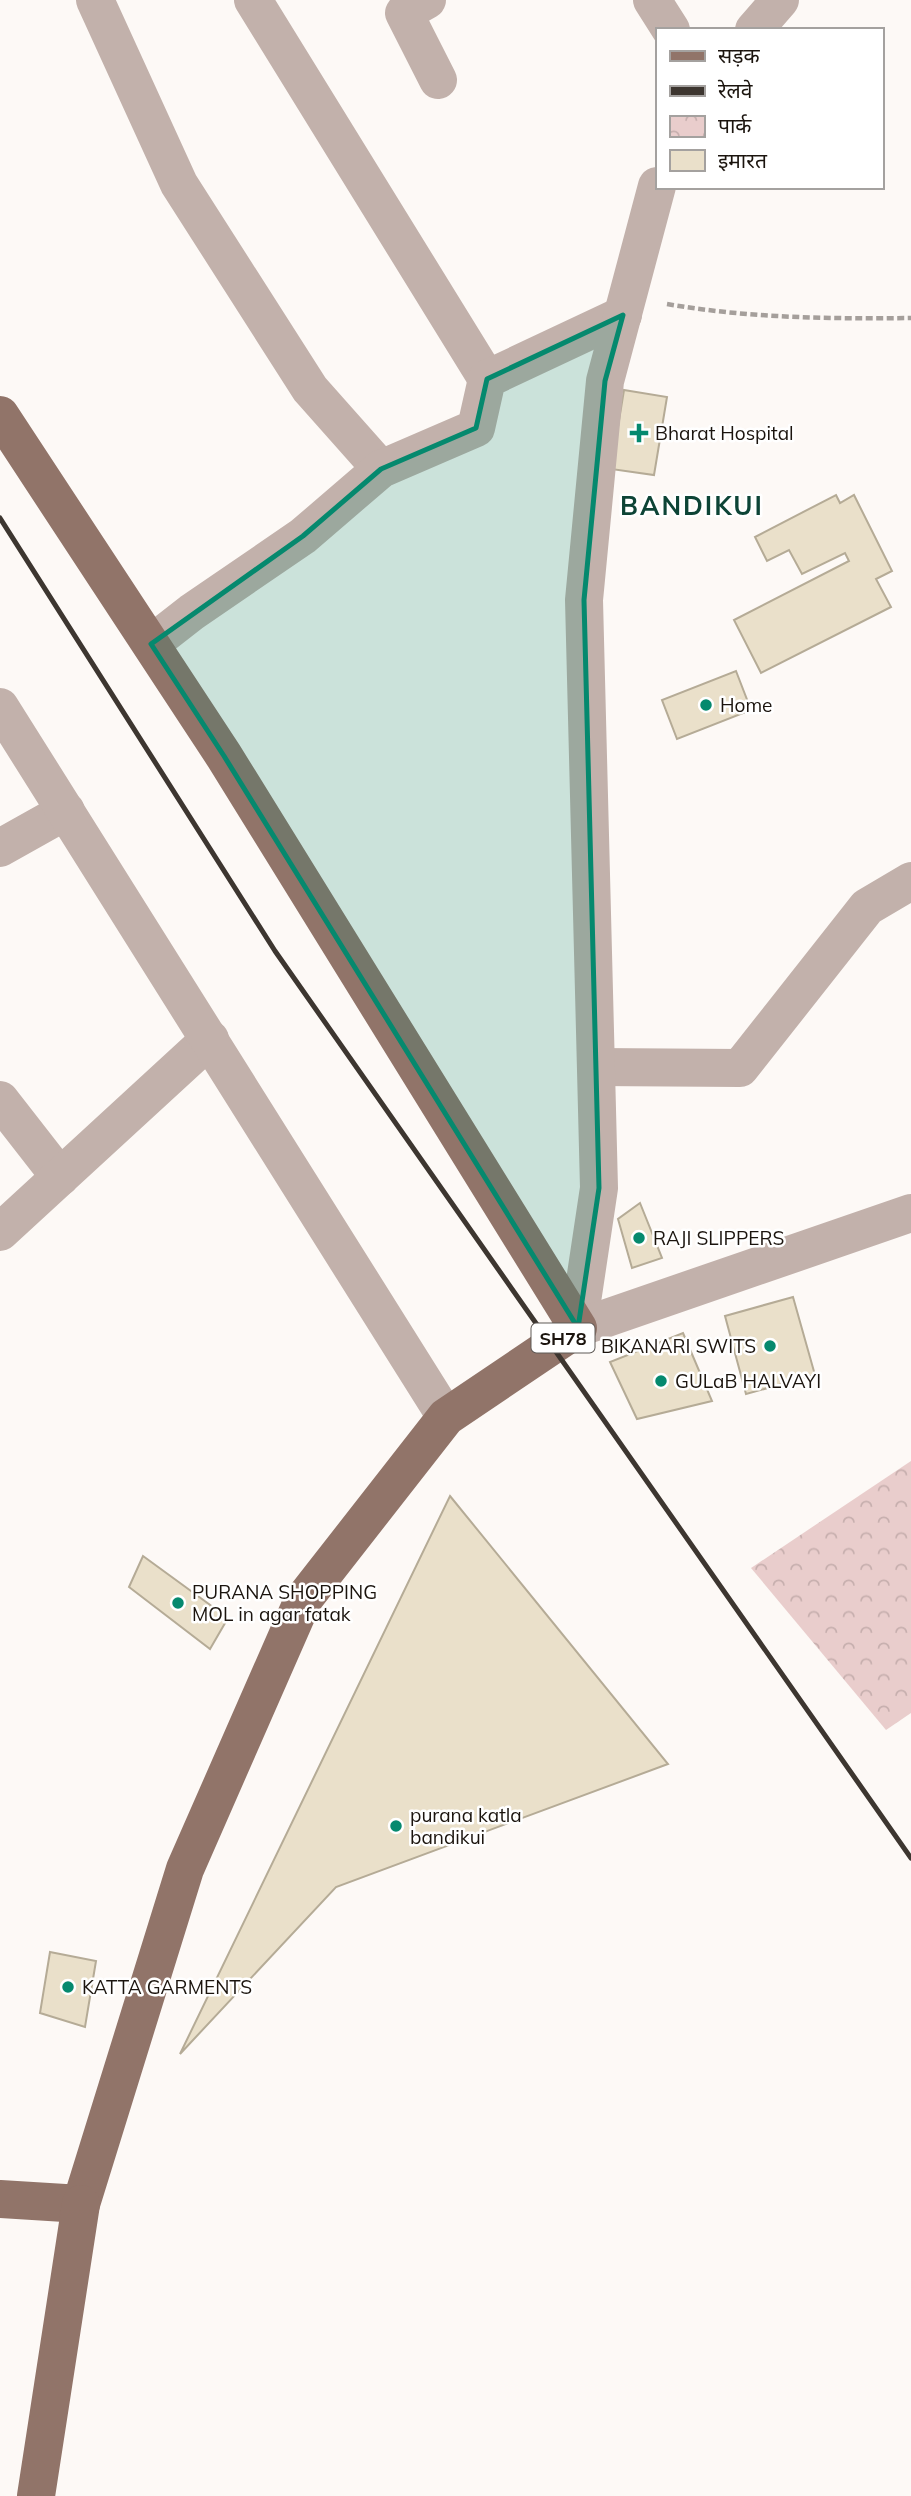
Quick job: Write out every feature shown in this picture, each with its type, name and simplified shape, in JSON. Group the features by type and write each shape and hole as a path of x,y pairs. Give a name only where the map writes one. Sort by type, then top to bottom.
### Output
{"main road":[{"name":"SH78","path":"0,415 224,756 578,1328 446,1417 303,1600 185,1869 81,2204"},
{"path":"0,2199 81,2204 36,2496"}],"street":[{"path":"95,0 180,184 310,389 381,468"},
{"path":"151,644 192,612 303,536 381,468 476,428 487,379 254,0"},
{"path":"427,0 404,13 438,80"},
{"path":"652,0 670,28"},
{"path":"756,28 780,0"},
{"path":"656,189 606,381 584,600 599,1188 578,1328 911,1213"},
{"path":"487,379 625,306"},
{"path":"0,707 446,1417"},
{"path":"0,848 66,811"},
{"path":"597,1067 740,1068 867,908 911,881"},
{"path":"0,1232 211,1039"},
{"path":"0,1100 60,1177"}],"path":[{"path":"625,306 816,319 911,318"}],"highlighted area":[{"path":"623,315 605,381 584,600 599,1188 578,1328 224,756 151,644 303,536 381,469 476,428 487,379"}],"green space":[{"path":"911,1461 911,1713 886,1730 751,1568"}],"building":[{"name":"Bharat Hospital","path":"624,390 667,397 654,475 611,469"},
{"path":"836,495 840,503 854,495 892,571 876,579 891,607 761,673 734,620 849,561 845,553 802,574 789,550 767,561 755,537"},
{"name":"Home","path":"736,671 751,710 677,739 662,700"},
{"name":"RAJI SLIPPERS","path":"640,1203 662,1258 632,1268 618,1219"},
{"name":"BIKANARI SWITS","path":"793,1297 815,1375 746,1394 725,1316"},
{"name":"GULaB HALVAYI","path":"683,1333 712,1401 637,1419 610,1362"},
{"name":"purana katla bandikui","path":"450,1496 668,1764 336,1887 180,2054"},
{"name":"PURANA SHOPPING MOL in agar fatak","path":"143,1556 228,1618 210,1649 129,1587"},
{"name":"KATTA GARMENTS","path":"50,1952 96,1961 85,2027 40,2013"}],"railway":[{"path":"0,518 275,951 911,1858"}],"place":[{"name":"Bharat Hospital","path":"639,433"},
{"name":"Home","path":"706,705"},
{"name":"RAJI SLIPPERS","path":"639,1238"},
{"name":"BIKANARI SWITS","path":"770,1346"},
{"name":"GULaB HALVAYI","path":"661,1381"},
{"name":"PURANA SHOPPING MOL in agar fatak","path":"178,1603"},
{"name":"purana katla bandikui","path":"396,1826"},
{"name":"KATTA GARMENTS","path":"68,1987"}],"district":[{"name":"BANDIKUI","path":"692,505"}]}
